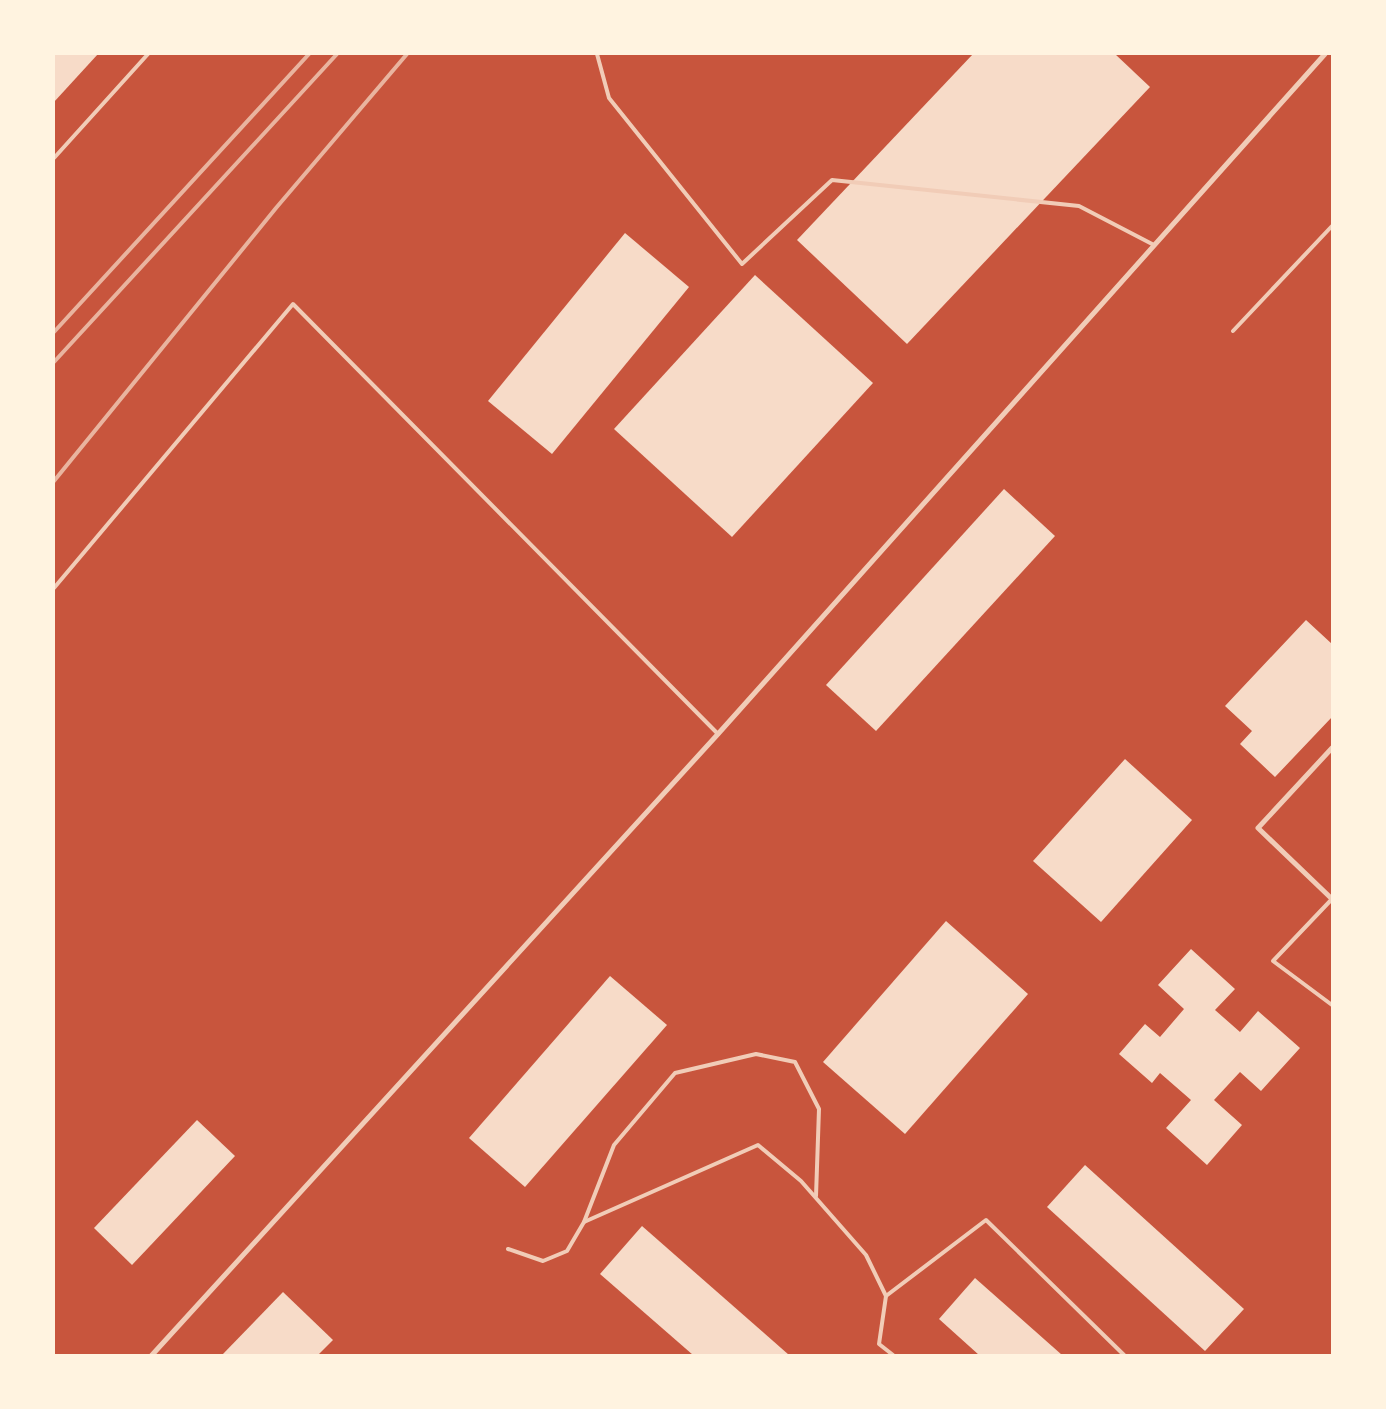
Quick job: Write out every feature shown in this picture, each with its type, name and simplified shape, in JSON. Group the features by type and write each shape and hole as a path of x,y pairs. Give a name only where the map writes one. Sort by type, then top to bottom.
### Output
{"street":[{"path":"152,1355 718,734 1324,54"},
{"path":"1332,748 1258,828 1332,899"}],"lane":[{"path":"54,158 148,54"},
{"path":"597,54 610,98 742,264 832,180 1078,206 1154,245"},
{"path":"1233,331 1332,226"},
{"path":"54,588 294,304 718,734"},
{"path":"1332,899 1273,961 1332,1005"},
{"path":"508,1249 542,1261 567,1251 584,1222 614,1144 675,1073 756,1054 796,1062 819,1109 816,1196"},
{"path":"584,1222 758,1145 816,1196 866,1254 886,1296 879,1344 893,1355"},
{"path":"886,1296 986,1220 1124,1355"}],"building":[{"path":"54,54 98,54 54,102"},
{"path":"973,54 1115,54 1150,87 907,344 797,240"},
{"path":"625,233 689,287 552,454 488,401"},
{"path":"755,275 873,383 732,537 614,429"},
{"path":"1004,489 1055,536 876,731 826,685"},
{"path":"1306,620 1332,644 1332,717 1275,777 1240,744 1252,731 1225,706"},
{"path":"1125,759 1192,820 1101,922 1033,861"},
{"path":"946,921 1028,994 905,1134 823,1062"},
{"path":"1191,949 1235,989 1215,1010 1240,1032 1258,1011 1300,1048 1261,1091 1240,1072 1214,1100 1242,1125 1207,1165 1166,1128 1191,1100 1160,1073 1152,1083 1119,1054 1145,1024 1160,1037 1184,1009 1158,985"},
{"path":"610,976 667,1025 525,1187 469,1138"},
{"path":"197,1120 235,1156 132,1265 94,1228"},
{"path":"1085,1165 1244,1309 1205,1351 1047,1207"},
{"path":"642,1226 789,1355 693,1355 600,1274"},
{"path":"975,1278 1062,1355 979,1355 939,1319"},
{"path":"283,1292 333,1340 318,1355 222,1355"}],"railway":[{"path":"54,332 309,54"},
{"path":"54,362 337,54"},
{"path":"54,481 276,208 407,54"}]}
